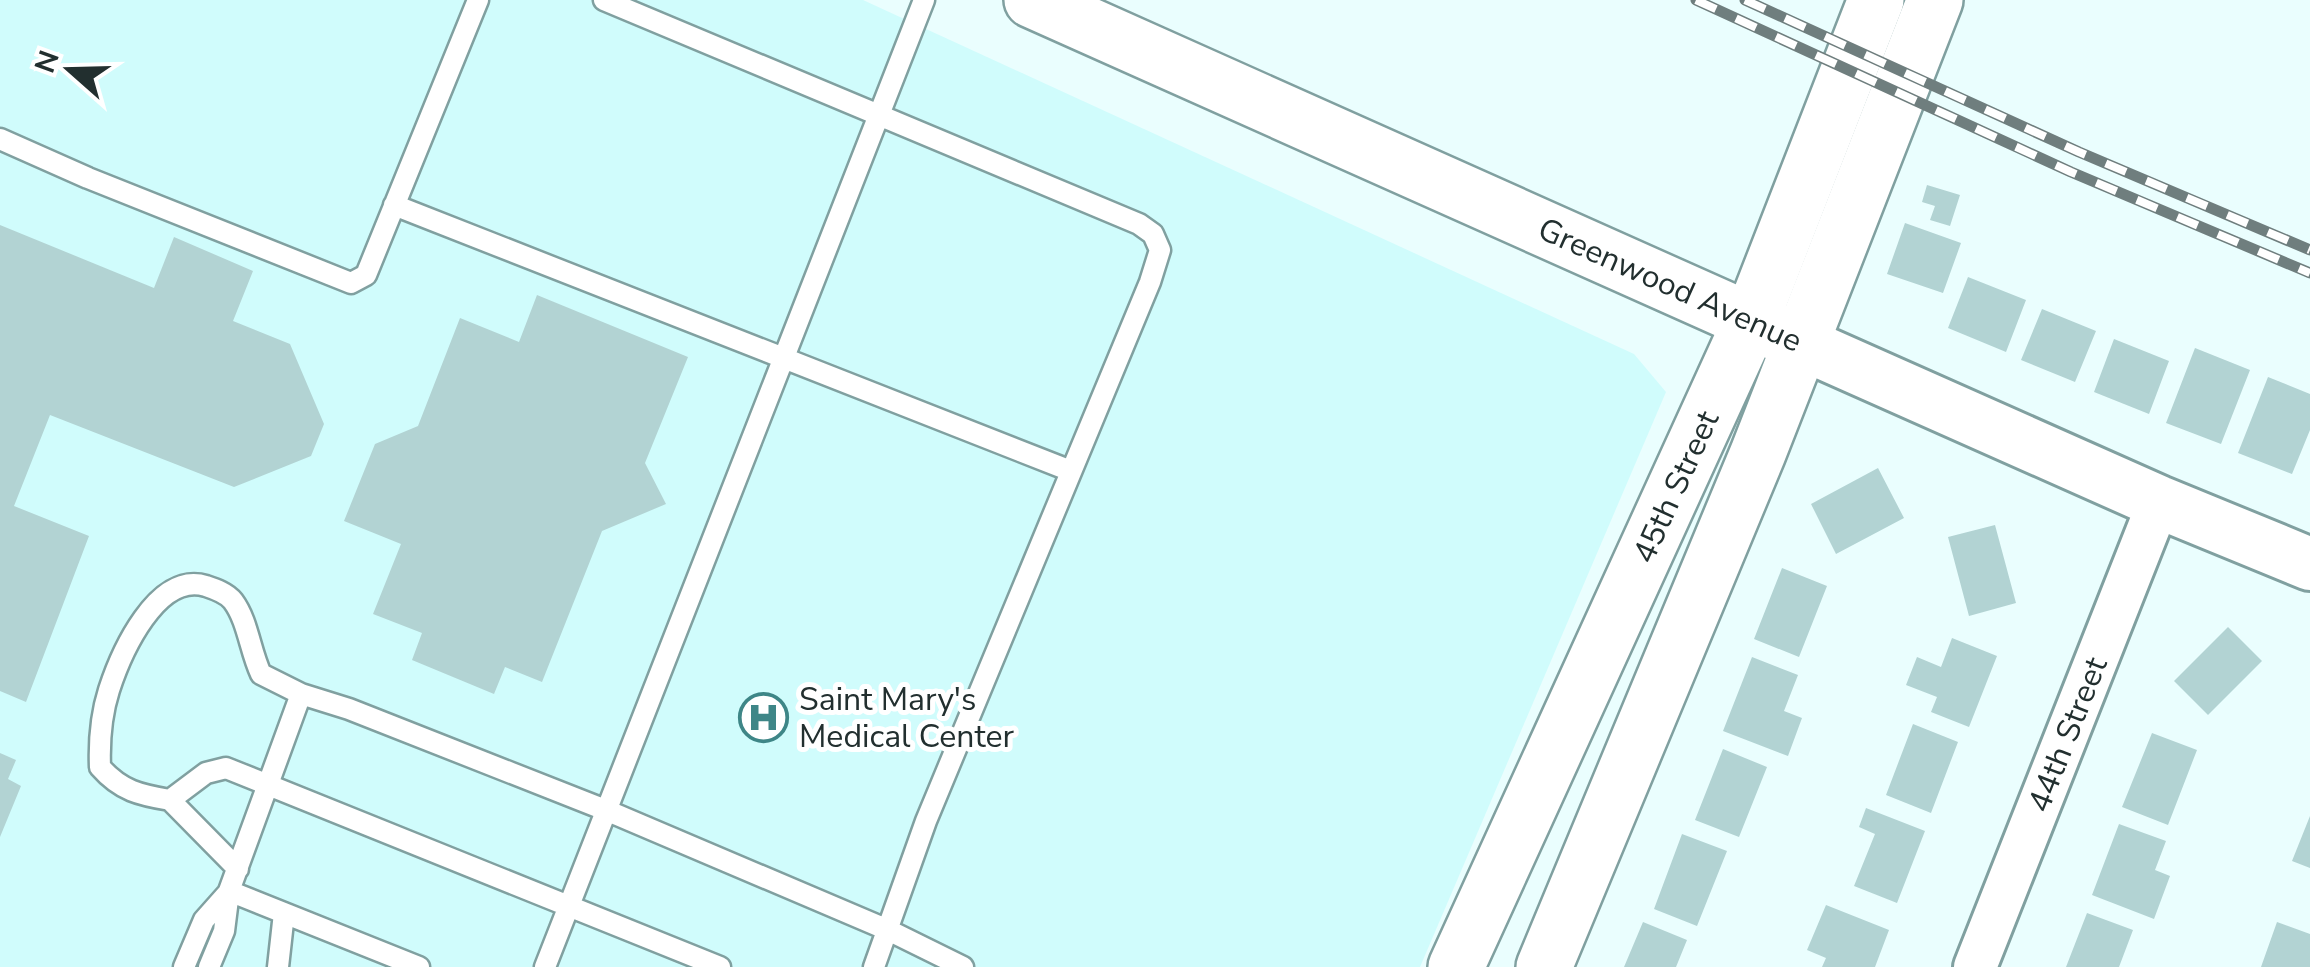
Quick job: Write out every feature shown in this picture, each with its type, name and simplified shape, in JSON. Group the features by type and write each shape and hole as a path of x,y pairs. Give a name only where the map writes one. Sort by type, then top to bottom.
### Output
{"main road":[{"name":"Greenwood Avenue","path":"1032,0 1800,343"},
{"name":"45th Street","path":"1456,967 1751,321 1876,0"},
{"name":"45th Street","path":"1544,967 1800,343 1935,0"}],"street":[{"name":"Greenwood Avenue","path":"1800,343 2159,502 2310,564"},
{"name":"44th Street","path":"1975,967 2159,502"}],"lane":[{"path":"0,138 88,178 351,283 366,275 478,0"},
{"path":"604,0 1139,224 1153,234 1160,250 926,820 874,967"},
{"path":"545,967 924,0"},
{"path":"394,205 1071,471"},
{"path":"238,870 170,800 131,793 113,782 100,767 99,738 108,691 127,644 154,604 175,587 196,583 216,589 232,600 261,674 301,694 349,709 608,811 888,930 962,967"},
{"path":"209,967 224,931 229,891 301,694"},
{"path":"170,800 206,774 226,768 720,967"},
{"path":"229,891 419,967"},
{"path":"184,967 204,920 229,891"},
{"path":"278,967 284,912"}],"shaded area":[{"name":"Saint Mary's Medical Center","path":"0,0 863,0 1634,354 1666,392 1420,967 0,967"}],"building":[{"path":"1927,185 1960,195 1950,226 1930,220 1935,206 1922,202"},
{"path":"1905,223 1961,243 1943,293 1887,274"},
{"path":"0,225 154,288 174,237 253,271 233,321 290,344 324,424 311,456 234,487 50,415 14,506 89,536 26,702 0,691"},
{"path":"1968,277 2026,300 2006,352 1948,328"},
{"path":"537,295 688,357 645,463 666,504 602,531 542,682 505,667 494,694 412,660 422,633 373,614 401,544 344,521 375,444 418,426 460,318 519,342"},
{"path":"2042,309 2096,331 2075,382 2021,360"},
{"path":"2114,339 2169,361 2149,414 2094,392"},
{"path":"2195,348 2250,370 2221,444 2166,423"},
{"path":"2268,377 2310,394 2310,430 2292,474 2238,453"},
{"path":"1878,468 1904,518 1836,554 1811,504"},
{"path":"1995,525 2016,603 1969,616 1948,537"},
{"path":"1782,568 1827,586 1799,657 1754,639"},
{"path":"2228,627 2262,661 2208,715 2174,681"},
{"path":"1952,638 1997,656 1969,727 1931,712 1937,697 1906,685 1917,657 1941,667"},
{"path":"1752,657 1798,675 1784,711 1802,718 1788,756 1723,731"},
{"path":"1913,724 1958,742 1931,813 1886,795"},
{"path":"2152,733 2197,750 2168,825 2122,807"},
{"path":"1723,749 1767,767 1739,837 1695,820"},
{"path":"0,753 16,760 8,779 21,786 0,837"},
{"path":"1866,808 1925,831 1897,903 1854,886 1875,834 1859,827"},
{"path":"2310,816 2310,868 2292,861"},
{"path":"2119,824 2166,841 2155,870 2170,876 2154,919 2092,895"},
{"path":"1682,834 1727,851 1697,926 1654,909"},
{"path":"1826,905 1889,930 1875,967 1822,967 1826,958 1807,950"},
{"path":"2087,913 2133,930 2119,967 2066,967"},
{"path":"1643,922 1687,940 1676,967 1624,967"},
{"path":"2277,922 2310,934 2310,967 2261,967"}],"railway":[{"path":"1696,0 2071,172 2310,273"},
{"path":"1745,0 2079,152 2310,250"}],"place":[{"name":"Saint Mary's Medical Center","path":"764,717"}]}
